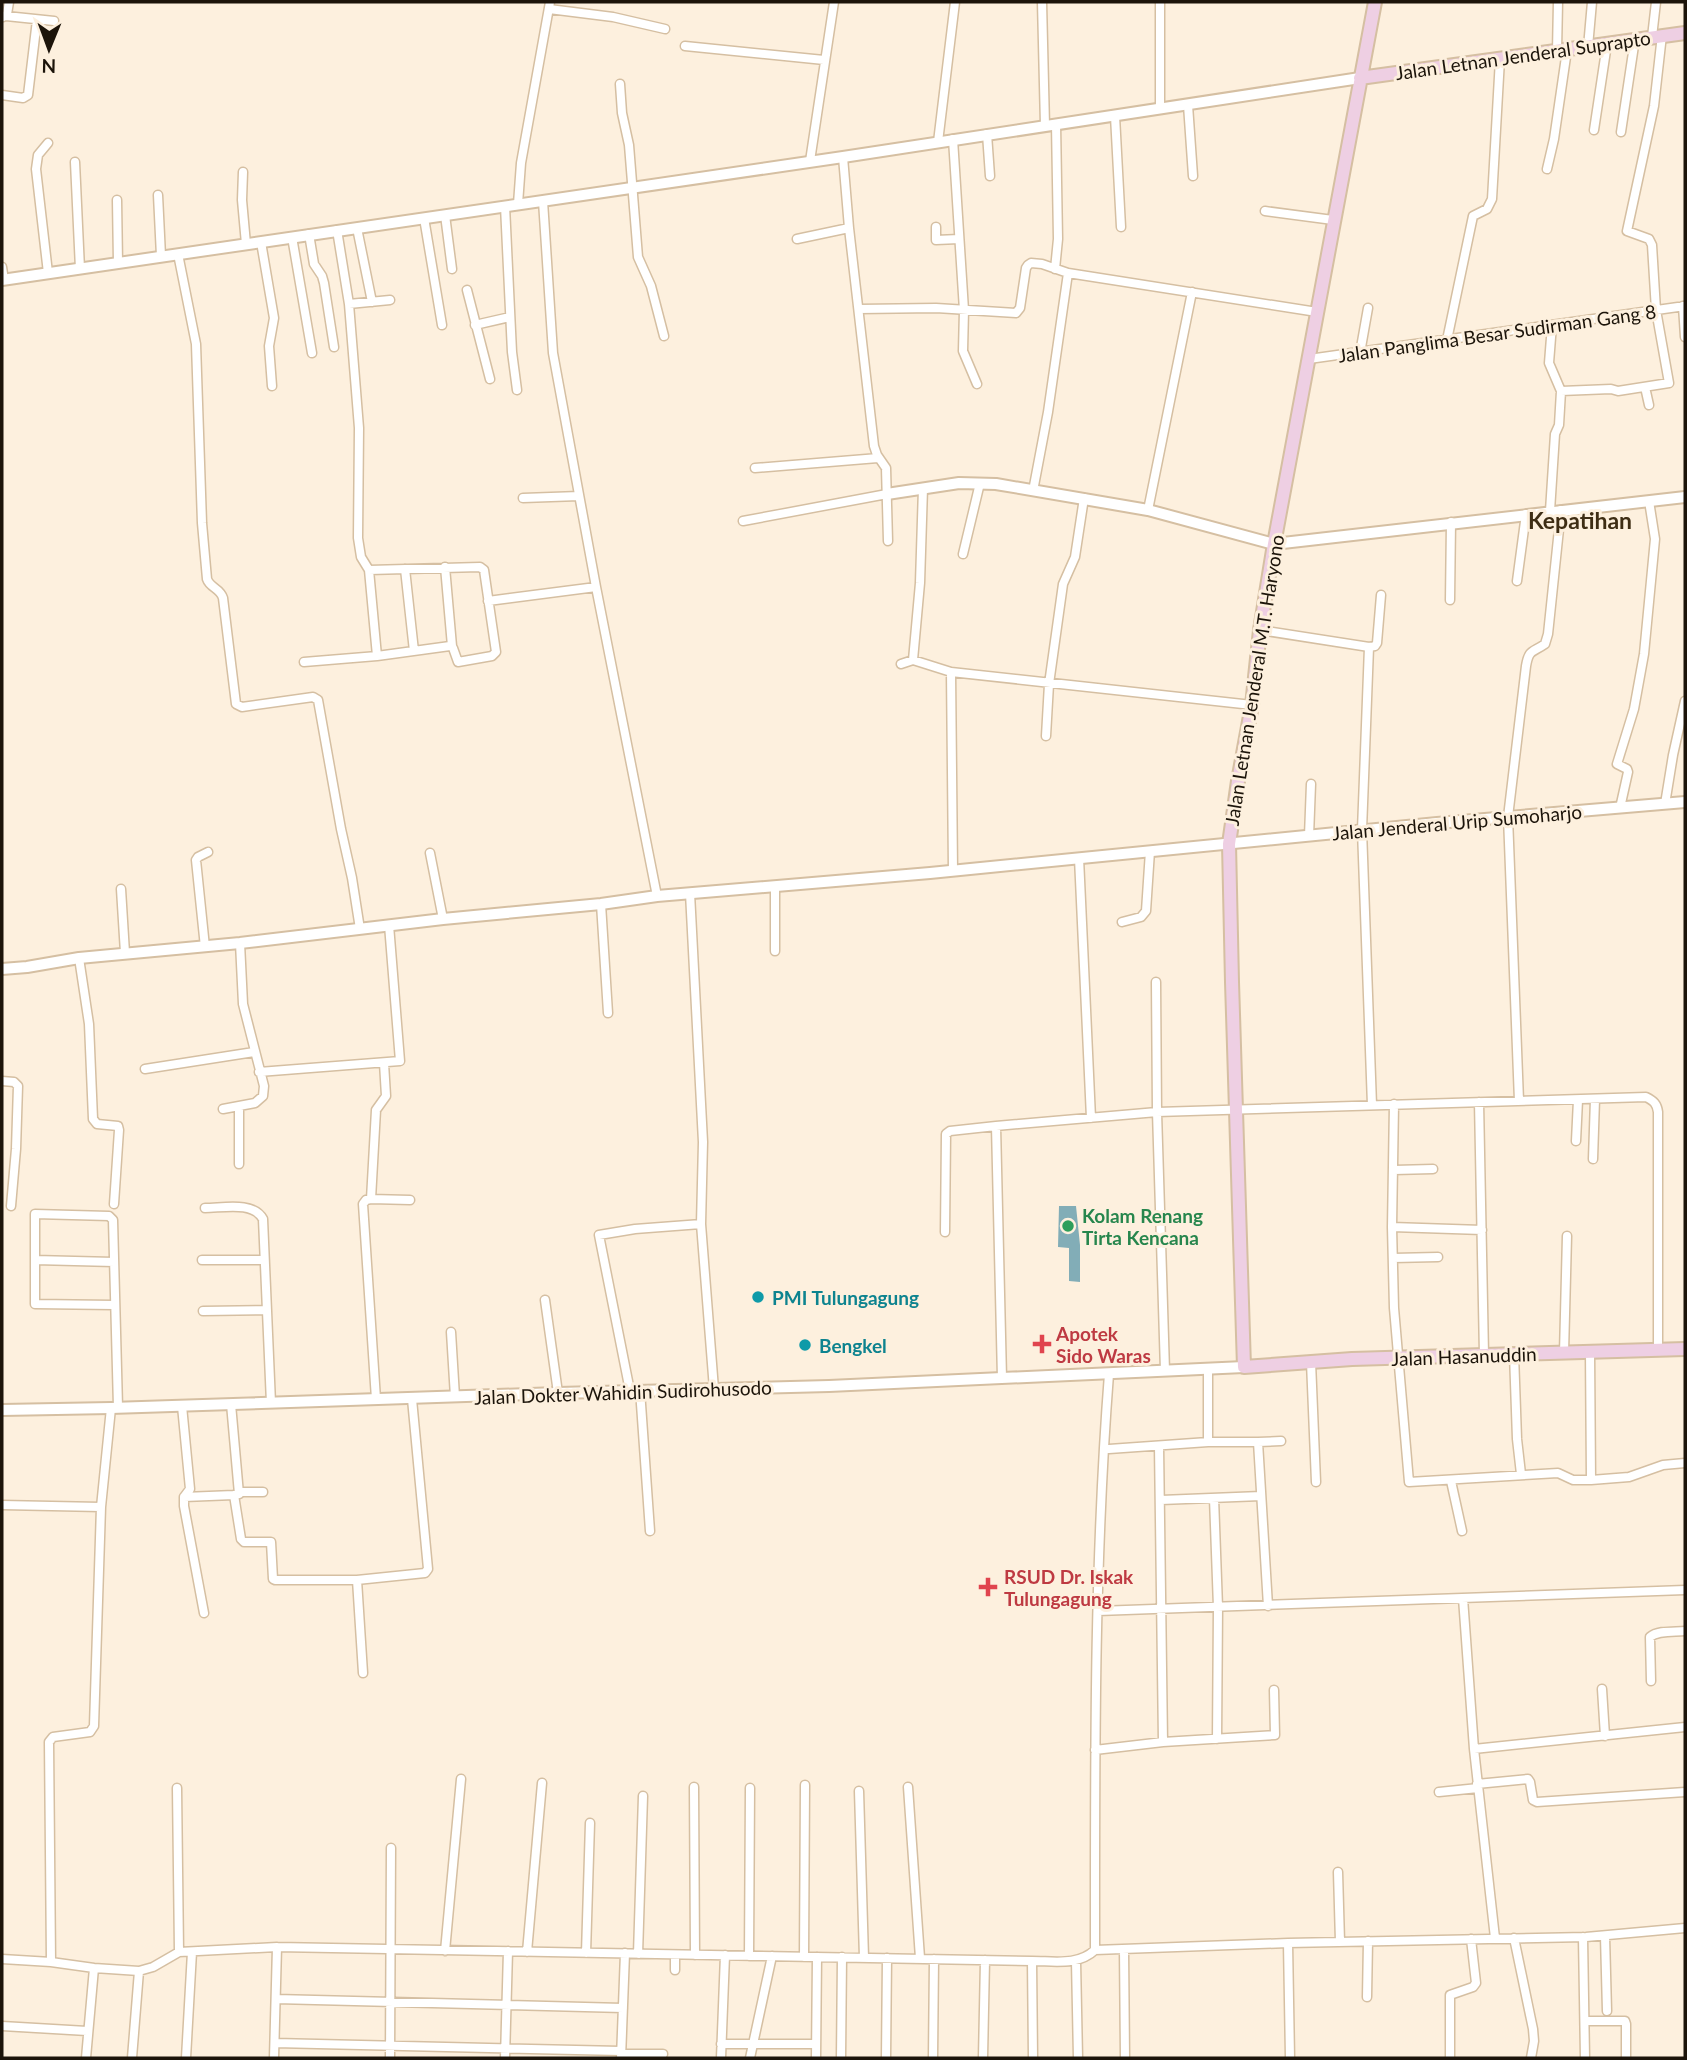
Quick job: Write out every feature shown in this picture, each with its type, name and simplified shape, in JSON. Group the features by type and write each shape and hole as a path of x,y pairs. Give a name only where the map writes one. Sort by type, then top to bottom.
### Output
{"main road":[{"name":"Jalan Letnan Jenderal M.T. Haryono","path":"1244,1367 1229,844 1252,705 1260,630 1274,544 1375,2"},
{"name":"Jalan Letnan Jenderal Suprapto","path":"1360,78 1685,33"},
{"name":"Jalan Hasanuddin","path":"1244,1367 1484,1354 1685,1349"}],"street":[{"path":"9,2 3,18 54,21"},
{"path":"810,161 834,2"},
{"path":"938,142 955,2"},
{"path":"1042,2 1058,239 1055,269"},
{"path":"1160,2 1160,109"},
{"path":"1547,169 1554,139 1562,50 1558,2"},
{"path":"1588,47 1592,2"},
{"path":"1562,391 1618,391 1669,383 1656,310 1651,242 1647,238 1629,233 1627,229 1654,106 1657,2"},
{"path":"518,204 522,163 549,6 665,29"},
{"path":"2,95 28,95 37,20"},
{"path":"1621,132 1635,39"},
{"path":"1594,130 1607,44"},
{"path":"685,46 824,60"},
{"path":"1447,340 1473,216 1487,209 1492,199 1500,59"},
{"path":"2,267 3,280 1360,78"},
{"path":"620,84 622,113 629,145 638,257 651,286 664,336"},
{"path":"1188,105 1193,176"},
{"path":"1115,116 1121,227"},
{"path":"988,134 990,176"},
{"path":"954,139 964,310 963,351 977,384"},
{"path":"48,143 38,155 36,169 48,273"},
{"path":"843,157 874,446 878,458 887,468 888,541"},
{"path":"75,162 80,269"},
{"path":"243,172 242,200 246,244"},
{"path":"158,195 161,257"},
{"path":"117,200 118,263"},
{"path":"543,201 553,353 657,896"},
{"path":"505,206 512,352 517,390"},
{"path":"1265,211 1334,219"},
{"path":"445,215 452,269"},
{"path":"424,218 442,325"},
{"path":"936,227 936,240 959,239"},
{"path":"357,228 372,302"},
{"path":"797,239 849,228"},
{"path":"337,230 349,304 359,428 358,538 362,557 369,570 377,656"},
{"path":"309,234 314,264 324,283 334,347"},
{"path":"292,237 312,353"},
{"path":"261,242 274,318 269,346 272,386"},
{"path":"178,254 197,344 206,579 222,593 236,704 242,707 313,697 318,700 360,929"},
{"path":"859,309 1016,313 1020,308 1025,273 1031,263 1068,273 1317,312"},
{"path":"1033,491 1048,412 1068,273"},
{"path":"467,290 490,379"},
{"path":"1148,510 1192,292"},
{"path":"349,304 390,300"},
{"path":"1684,306 1685,337"},
{"name":"Jalan Panglima Besar Sudirman Gang 8","path":"1309,359 1360,354 1684,306"},
{"path":"1360,354 1368,308"},
{"path":"475,326 510,317"},
{"path":"1519,1101 1508,817 1528,654 1545,644 1548,634 1556,510 1555,434 1559,425 1562,391 1549,363 1552,325"},
{"path":"1645,387 1649,405"},
{"path":"755,468 878,458"},
{"path":"963,554 980,482"},
{"path":"743,521 923,488 980,482 1148,510 1274,544 1685,497"},
{"path":"912,660 920,583 923,488"},
{"path":"523,498 579,496"},
{"path":"1046,736 1049,684 1063,584 1074,557 1084,498"},
{"path":"1620,808 1628,772 1617,764 1634,709 1644,654 1655,539 1649,501"},
{"path":"1517,581 1526,514"},
{"path":"1450,600 1451,522"},
{"path":"369,570 445,567 482,568 495,654 458,662 452,646 445,567"},
{"path":"405,569 414,651"},
{"path":"488,601 596,587"},
{"path":"1260,630 1375,646 1381,595"},
{"path":"304,662 452,646"},
{"path":"1369,647 1362,830 1372,1105"},
{"path":"901,664 912,660 951,672 1252,705"},
{"path":"951,672 953,871"},
{"path":"1665,804 1685,701"},
{"path":"1309,836 1311,784"},
{"name":"Jalan Jenderal Urip Sumoharjo","path":"2,969 79,958 205,947 657,896 1685,802"},
{"path":"1122,922 1141,917 1146,911 1150,851"},
{"path":"205,947 196,860 208,852"},
{"path":"430,853 443,919"},
{"path":"1079,858 1091,1118"},
{"path":"775,886 775,951"},
{"path":"121,889 125,953"},
{"path":"690,893 703,1142 701,1224 714,1389"},
{"path":"601,904 608,1013"},
{"path":"259,1072 399,1062 401,1059 389,925"},
{"path":"223,1109 255,1103 263,1096 264,1086 243,1004 240,943"},
{"path":"79,958 89,1024 93,1119 97,1124 118,1126 119,1130 114,1204"},
{"path":"1156,982 1165,1371"},
{"path":"145,1069 254,1052"},
{"path":"371,1199 376,1110 386,1096 384,1063"},
{"path":"2,1081 14,1082 18,1086 11,1206"},
{"path":"946,1232 946,1134 950,1131 1157,1112 1646,1097 1657,1105 1658,1350"},
{"path":"1593,1159 1595,1099"},
{"path":"1576,1141 1578,1100"},
{"path":"1479,1102 1484,1354"},
{"path":"1394,1104 1394,1308 1409,1482 1558,1473 1573,1480 1591,1480 1629,1477 1663,1465 1685,1463"},
{"path":"239,1107 239,1164"},
{"path":"996,1126 1002,1378"},
{"path":"1394,1170 1433,1169"},
{"path":"376,1399 363,1204 371,1199 411,1200"},
{"path":"205,1208 248,1208 260,1213 263,1219 271,1403"},
{"path":"51,1962 48,1742 53,1737 90,1732 94,1726 102,1507 114,1408 114,1305 114,1262 114,1220 109,1216 36,1214 36,1304 114,1305"},
{"path":"650,1531 635,1390 598,1235 701,1224"},
{"path":"1392,1227 1482,1230"},
{"path":"1564,1353 1567,1236"},
{"path":"1393,1258 1438,1257"},
{"path":"35,1260 114,1262"},
{"path":"202,1260 264,1260"},
{"path":"545,1300 558,1392"},
{"path":"203,1311 266,1310"},
{"path":"451,1332 455,1397"},
{"path":"1590,1352 1591,1480"},
{"path":"1514,1354 1521,1474"},
{"path":"1311,1362 1316,1482"},
{"name":"Jalan Dokter Wahidin Sudirohusodo","path":"2,1410 829,1386 1244,1367"},
{"path":"1208,1368 1208,1442"},
{"path":"1095,1950 1098,1611 1103,1450 1109,1374"},
{"path":"231,1404 241,1539 244,1542 271,1542 275,1580 357,1580 425,1573 428,1570 412,1399"},
{"path":"182,1406 190,1489 184,1497 204,1614"},
{"path":"1109,1449 1208,1442 1281,1441"},
{"path":"1258,1442 1268,1606"},
{"path":"1159,1446 1163,1742"},
{"path":"1451,1481 1462,1531"},
{"path":"184,1497 263,1492"},
{"path":"1161,1500 1261,1496"},
{"path":"1214,1498 1218,1607 1217,1739"},
{"path":"2,1505 102,1507"},
{"path":"357,1580 363,1673"},
{"path":"1098,1611 1685,1590"},
{"path":"1463,1598 1474,1749 1494,1938"},
{"path":"1651,1681 1652,1634 1685,1631"},
{"path":"1602,1689 1605,1736"},
{"path":"1095,1750 1163,1742 1275,1735 1274,1690"},
{"path":"1474,1749 1685,1727"},
{"path":"445,1951 461,1779"},
{"path":"1439,1792 1528,1779 1533,1800 1540,1802 1685,1792"},
{"path":"527,1952 542,1783"},
{"path":"804,1957 806,1785"},
{"path":"694,1787 695,1955"},
{"path":"908,1787 920,1958"},
{"path":"177,1788 179,1952"},
{"path":"749,1956 750,1788"},
{"path":"859,1791 864,1958"},
{"path":"638,1954 643,1796"},
{"path":"586,1953 590,1823"},
{"path":"390,2058 391,1848"},
{"path":"1338,1872 1340,1942"},
{"path":"2,1959 139,1971 153,1967 179,1952 277,1947 1076,1961 1095,1950 1124,1948 1583,1937 1685,1928"},
{"path":"1605,1936 1607,2011"},
{"path":"1583,1937 1585,2058"},
{"path":"1514,1938 1533,2029 1531,2058"},
{"path":"1450,2058 1450,1995 1473,1987 1476,1983 1471,1939"},
{"path":"1367,1997 1368,1941"},
{"path":"1288,1943 1290,2058"},
{"path":"274,2058 277,1947"},
{"path":"1124,1948 1125,2058"},
{"path":"505,2053 508,1951"},
{"path":"186,2058 192,1952"},
{"path":"621,2054 625,1953"},
{"path":"675,1970 676,1955"},
{"path":"721,2058 725,1955"},
{"path":"750,2058 772,1956"},
{"path":"816,2058 817,1957"},
{"path":"841,2058 842,1957"},
{"path":"886,2058 887,1958"},
{"path":"933,2058 934,1959"},
{"path":"983,2058 985,1960"},
{"path":"1032,1961 1032,2058"},
{"path":"1076,1961 1078,2058"},
{"path":"86,2058 94,1968"},
{"path":"132,2058 139,1971"},
{"path":"276,1999 623,2008"},
{"path":"1585,2021 1625,2021 1626,2058"},
{"path":"2,2026 87,2031"},
{"path":"275,2043 505,2053 663,2054"},
{"path":"721,2043 816,2044"}],"water":[{"name":"Kolam Renang Tirta Kencana","path":"1059,1206 1076,1206 1080,1282 1069,1281 1069,1248 1058,1247"}],"place":[{"name":"Kolam Renang Tirta Kencana","path":"1068,1226"},
{"name":"PMI Tulungagung","path":"758,1297"},
{"name":"Apotek Sido Waras","path":"1042,1344"},
{"name":"Bengkel","path":"805,1345"},
{"name":"RSUD Dr. Iskak Tulungagung","path":"988,1587"}],"district":[{"name":"Kepatihan","path":"1580,520"}]}
